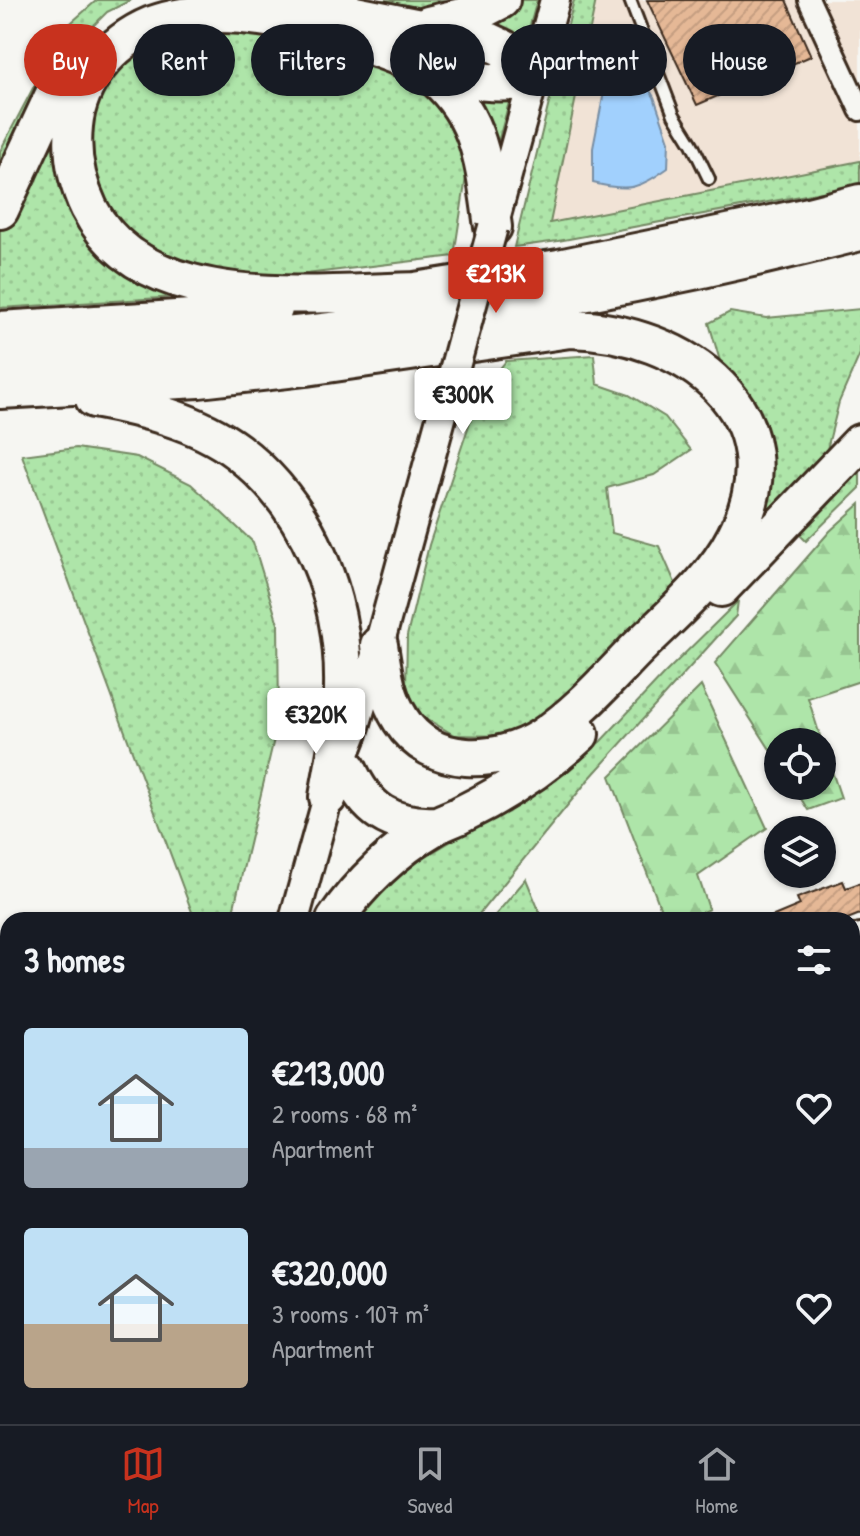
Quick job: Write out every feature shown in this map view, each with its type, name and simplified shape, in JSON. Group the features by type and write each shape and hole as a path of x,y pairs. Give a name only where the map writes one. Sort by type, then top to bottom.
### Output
{"highway":[{"path":"0,210 55,92 81,52 116,20 158,0"},
{"path":"280,0 402,24"},
{"path":"430,24 474,14 501,0"},
{"path":"390,54 355,41 258,15 200,12 166,19 128,38 97,68 78,108 73,149 78,182 100,227 133,257 170,275 217,288 262,294 418,291"},
{"path":"454,96 470,121 483,162 493,227"},
{"path":"0,330 208,317 418,291 559,268 860,203"},
{"path":"0,357 213,343 422,318 567,296 860,232"},
{"path":"0,390 199,379 570,329 626,335 661,347 709,375 731,399 746,429 753,461 752,493 735,538 703,582 595,692 539,739 494,756 471,758 432,749 401,721 384,681 379,645"},
{"path":"37,390 139,407 200,430 235,450 262,473 308,533 336,607 343,688 338,783 403,824 436,825"},
{"path":"341,912 363,885 407,844 515,783 569,744 860,443"}],"main road":[{"path":"548,24 555,0"},
{"path":"297,912 379,645 528,96"},
{"path":"314,912 338,783"}],"street":[{"path":"809,0 860,110"}],"lane":[{"path":"630,0 674,115 709,179"}],"shaded area":[{"path":"596,0 860,0 860,161 550,223 576,96 667,96 667,24 591,24"}],"green space":[{"path":"97,0 131,0 107,12 95,24 70,24"},
{"path":"362,0 476,0 417,9"},
{"path":"515,0 537,0 530,24 501,24 501,43 490,36 490,16"},
{"path":"574,0 596,0 591,24 568,24"},
{"path":"235,30 251,30 251,96 374,96 374,64 390,69 390,96 428,96 433,100 458,136 468,164 454,256 265,279 164,263 100,207 83,125 100,96 117,96 117,65 124,53 133,48 133,96 235,96"},
{"path":"485,90 511,96 491,168 466,96 485,96"},
{"path":"29,96 42,96 0,178 0,151"},
{"path":"551,96 576,96 550,223 860,161 860,185 514,247"},
{"path":"60,104 76,213 209,295 0,308 0,231"},
{"path":"860,309 860,354 839,402 822,469 769,522 757,522 756,415 720,361 709,323 730,312 766,318"},
{"path":"594,355 597,384 629,395 665,417 691,450 654,475 607,488 612,533 659,546 676,585 621,643 544,714 504,736 454,735 422,716 406,688 407,636 429,545 479,395 506,361"},
{"path":"76,448 137,457 191,484 253,542 278,624 279,718 233,912 192,912 22,455"},
{"path":"860,469 860,488 806,541 799,534"},
{"path":"860,504 860,681 808,698 818,728 764,728 764,740 715,663 830,531"},
{"path":"738,601 736,616 589,779 481,912 357,912 372,894 423,858 549,783 601,741"},
{"path":"701,686 764,822 764,830 698,876 709,909 702,912 662,912 610,776"},
{"path":"836,783 841,798 836,800"},
{"path":"802,800 836,800 808,810"},
{"path":"526,879 540,912 498,912"}],"water":[{"path":"603,96 653,96 669,141 668,168 633,187 593,183 593,148"}],"building":[{"path":"647,0 786,0 811,56 796,62 796,24 683,24 683,76 667,42 667,24 658,24"},
{"path":"693,96 718,96 697,105"},
{"path":"843,881 846,888 860,883 860,912 783,912 800,905 797,898 824,888 836,888 836,884"}]}
